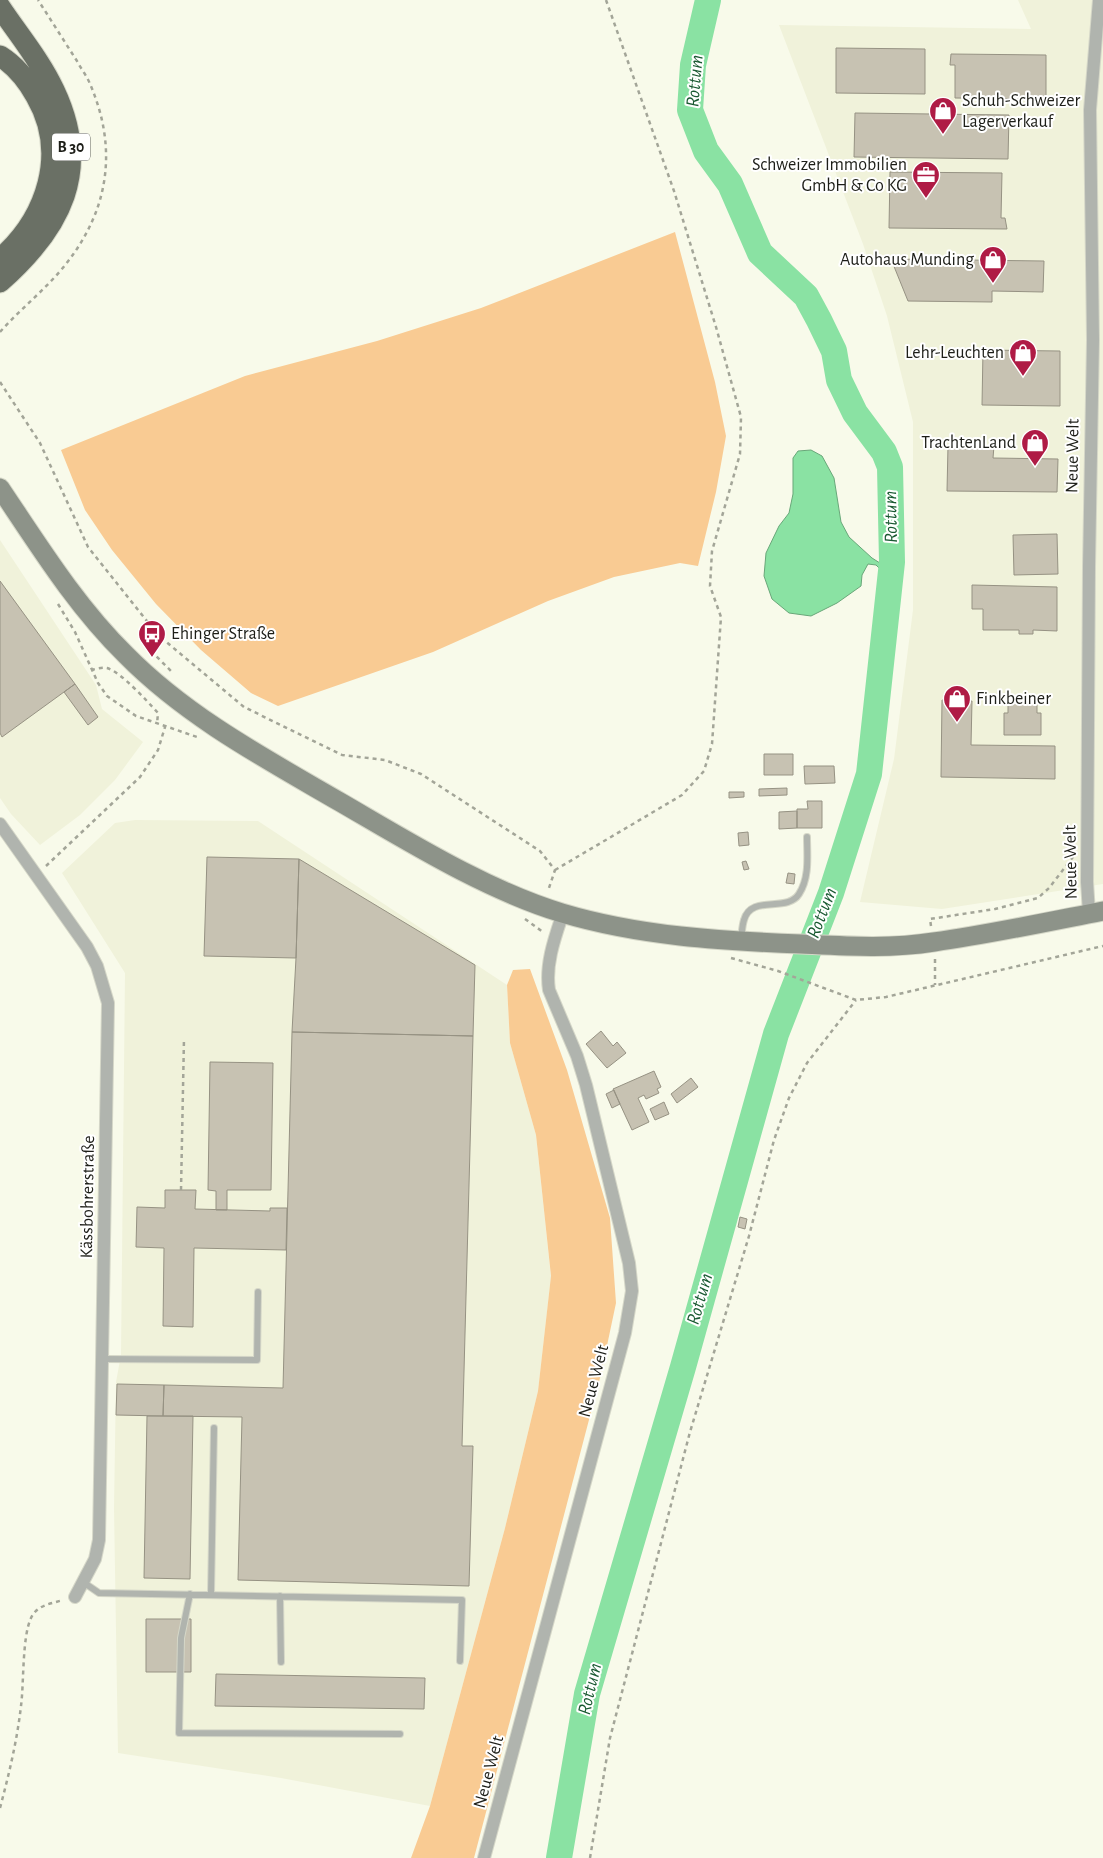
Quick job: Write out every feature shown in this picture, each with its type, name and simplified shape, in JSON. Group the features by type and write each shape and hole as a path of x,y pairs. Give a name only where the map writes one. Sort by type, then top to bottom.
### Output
{"highway":[{"name":"B 30","path":"0,7 41,66 54,89 64,112 72,156 69,183 61,206 50,227 32,251 0,282"},
{"path":"0,56 18,70 30,85 39,101 46,118 50,136 52,161 49,185 32,221 0,259"}],"main road":[{"path":"0,488 60,578 91,617 125,655 176,699 227,735 426,852 543,906 612,925 662,934 778,944 838,946 882,946 932,942 1096,912"}],"street":[{"name":"Neue Welt","path":"1096,912 1088,856 1089,577 1093,340 1090,110 1099,0"},
{"name":"Kässbohrerstraße","path":"0,824 90,951 98,966 108,1002 99,1540 95,1559 75,1597"},
{"name":"Neue Welt","path":"484,1858 622,1343 632,1291 629,1263 586,1085 577,1056 549,990 547,980 548,965 563,913"}],"lane":[{"path":"741,941 744,920 749,911 758,906 794,899 799,894 807,872 807,837"},
{"path":"102,1359 257,1360 258,1292"},
{"path":"210,1594 214,1428"},
{"path":"83,1582 99,1593 462,1600 460,1661"},
{"path":"190,1594 181,1638 179,1733 400,1734"},
{"path":"280,1596 281,1662"}],"path":[{"path":"543,906 555,870 682,795 704,771 712,744 721,617 710,586 712,551 740,454 741,417 716,327 674,191 606,0"},
{"path":"0,382 40,443 88,547 158,635 244,707 342,755 385,760 421,774 540,851 555,870"},
{"path":"91,670 104,668 114,671 158,713 157,724"},
{"path":"36,874 61,853 140,777 158,750 165,727"},
{"path":"935,985 936,968 930,919 995,909 1038,898 1049,888 1073,856 1088,856"},
{"path":"778,971 856,1000 886,997 1103,946"},
{"path":"590,1858 610,1738 690,1432 749,1236 774,1140 789,1098 807,1063 856,1000"},
{"path":"181,1190 184,1038"},
{"path":"0,1808 15,1750 30,1619 38,1608 75,1597"}],"shaded area":[{"path":"1018,0 1103,0 1103,884 942,909 860,902 894,759 913,610 913,422 887,316 863,244 779,25 1031,29"},
{"path":"675,232 715,382 726,436 716,492 698,566 680,563 614,577 548,601 433,652 278,706 251,693 201,650 156,604 112,550 85,510 61,450 245,376 377,341 481,308"},
{"path":"811,450 822,456 834,478 841,522 849,537 872,558 891,570 890,579 876,565 868,564 862,575 861,586 837,603 811,616 789,613 772,599 764,576 766,553 779,526 789,513 793,494 793,458 798,451"},
{"path":"0,540 96,685 102,709 143,742 115,780 80,815 40,845 11,814 0,798"},
{"path":"135,820 258,821 507,985 510,1043 536,1135 551,1277 538,1391 505,1528 430,1806 281,1778 118,1753 114,1508 116,1382 121,1355 125,973 62,873 115,823"},
{"path":"530,969 567,1070 610,1218 616,1303 601,1374 474,1858 411,1858 430,1806 505,1528 538,1391 551,1276 536,1135 510,1043 507,985 513,970"}],"building":[{"path":"836,48 925,49 925,94 836,93"},
{"path":"951,54 1046,55 1046,99 955,98 955,65 950,65"},
{"path":"855,113 1009,115 1008,159 854,157"},
{"path":"890,172 1002,173 1001,218 1005,218 1007,229 889,228"},
{"path":"891,259 1044,261 1043,292 992,291 992,302 908,301"},
{"path":"983,350 1060,351 1060,406 982,405"},
{"path":"948,446 994,446 993,458 1058,459 1057,492 947,491"},
{"path":"1057,534 1058,574 1014,575 1013,535"},
{"path":"0,581 75,684 2,737 0,733"},
{"path":"972,585 1057,587 1057,631 1033,630 1033,634 1019,634 1019,630 983,630 983,609 972,609"},
{"path":"75,684 98,717 88,725 64,692"},
{"name":"Finkbeiner","path":"942,700 972,701 971,745 1055,746 1055,779 941,777"},
{"path":"1008,702 1037,702 1037,713 1041,713 1041,735 1004,735 1004,713 1008,713"},
{"path":"764,754 793,754 793,775 764,775"},
{"path":"804,766 834,766 835,783 805,784"},
{"path":"787,788 787,795 759,796 759,789"},
{"path":"729,792 744,792 744,797 729,798"},
{"path":"807,801 822,801 822,828 797,828 797,809 808,809"},
{"path":"797,811 797,828 779,829 779,812"},
{"path":"748,832 749,845 739,846 738,833"},
{"path":"207,857 299,859 296,958 204,956"},
{"path":"299,859 475,965 473,1036 292,1032"},
{"path":"746,861 749,869 744,870 742,862"},
{"path":"788,873 795,874 794,884 786,883"},
{"path":"601,1031 613,1046 617,1042 626,1053 607,1068 586,1044"},
{"path":"292,1032 473,1036 462,1446 473,1446 469,1586 238,1580 242,1417 163,1416 164,1385 283,1388"},
{"path":"210,1062 273,1063 271,1190 227,1190 227,1210 216,1210 216,1191 208,1190"},
{"path":"654,1071 661,1087 657,1089 659,1093 646,1099 644,1095 638,1098 649,1122 632,1130 613,1089"},
{"path":"691,1078 698,1087 677,1103 671,1094"},
{"path":"614,1090 620,1104 612,1108 606,1094"},
{"path":"664,1102 669,1114 655,1120 650,1109"},
{"path":"165,1190 196,1190 195,1209 270,1211 270,1208 287,1208 286,1250 194,1248 193,1327 163,1326 164,1248 136,1247 137,1207 165,1208"},
{"path":"740,1217 747,1219 745,1229 738,1227"},
{"path":"117,1384 164,1385 163,1416 116,1415"},
{"path":"147,1416 193,1416 190,1579 144,1578"},
{"path":"146,1619 191,1619 191,1672 146,1672"},
{"path":"216,1674 425,1678 424,1709 215,1706"}],"waterway":[{"name":"Rottum","path":"559,1858 587,1694 683,1367 776,1034 831,893 869,774 892,562 890,467 884,452 855,413 839,380 834,351 806,296 760,253 730,184 706,151 690,110 693,65 708,0"}],"place":[{"name":"Schuh-Schweizer Lagerverkauf","path":"943,135"},
{"name":"Schweizer Immobilien GmbH & Co KG","path":"926,199"},
{"name":"Autohaus Munding","path":"993,284"},
{"name":"Lehr-Leuchten","path":"1023,377"},
{"name":"TrachtenLand","path":"1035,467"},
{"name":"Ehinger Straße","path":"152,658"},
{"name":"Finkbeiner","path":"957,723"}]}
